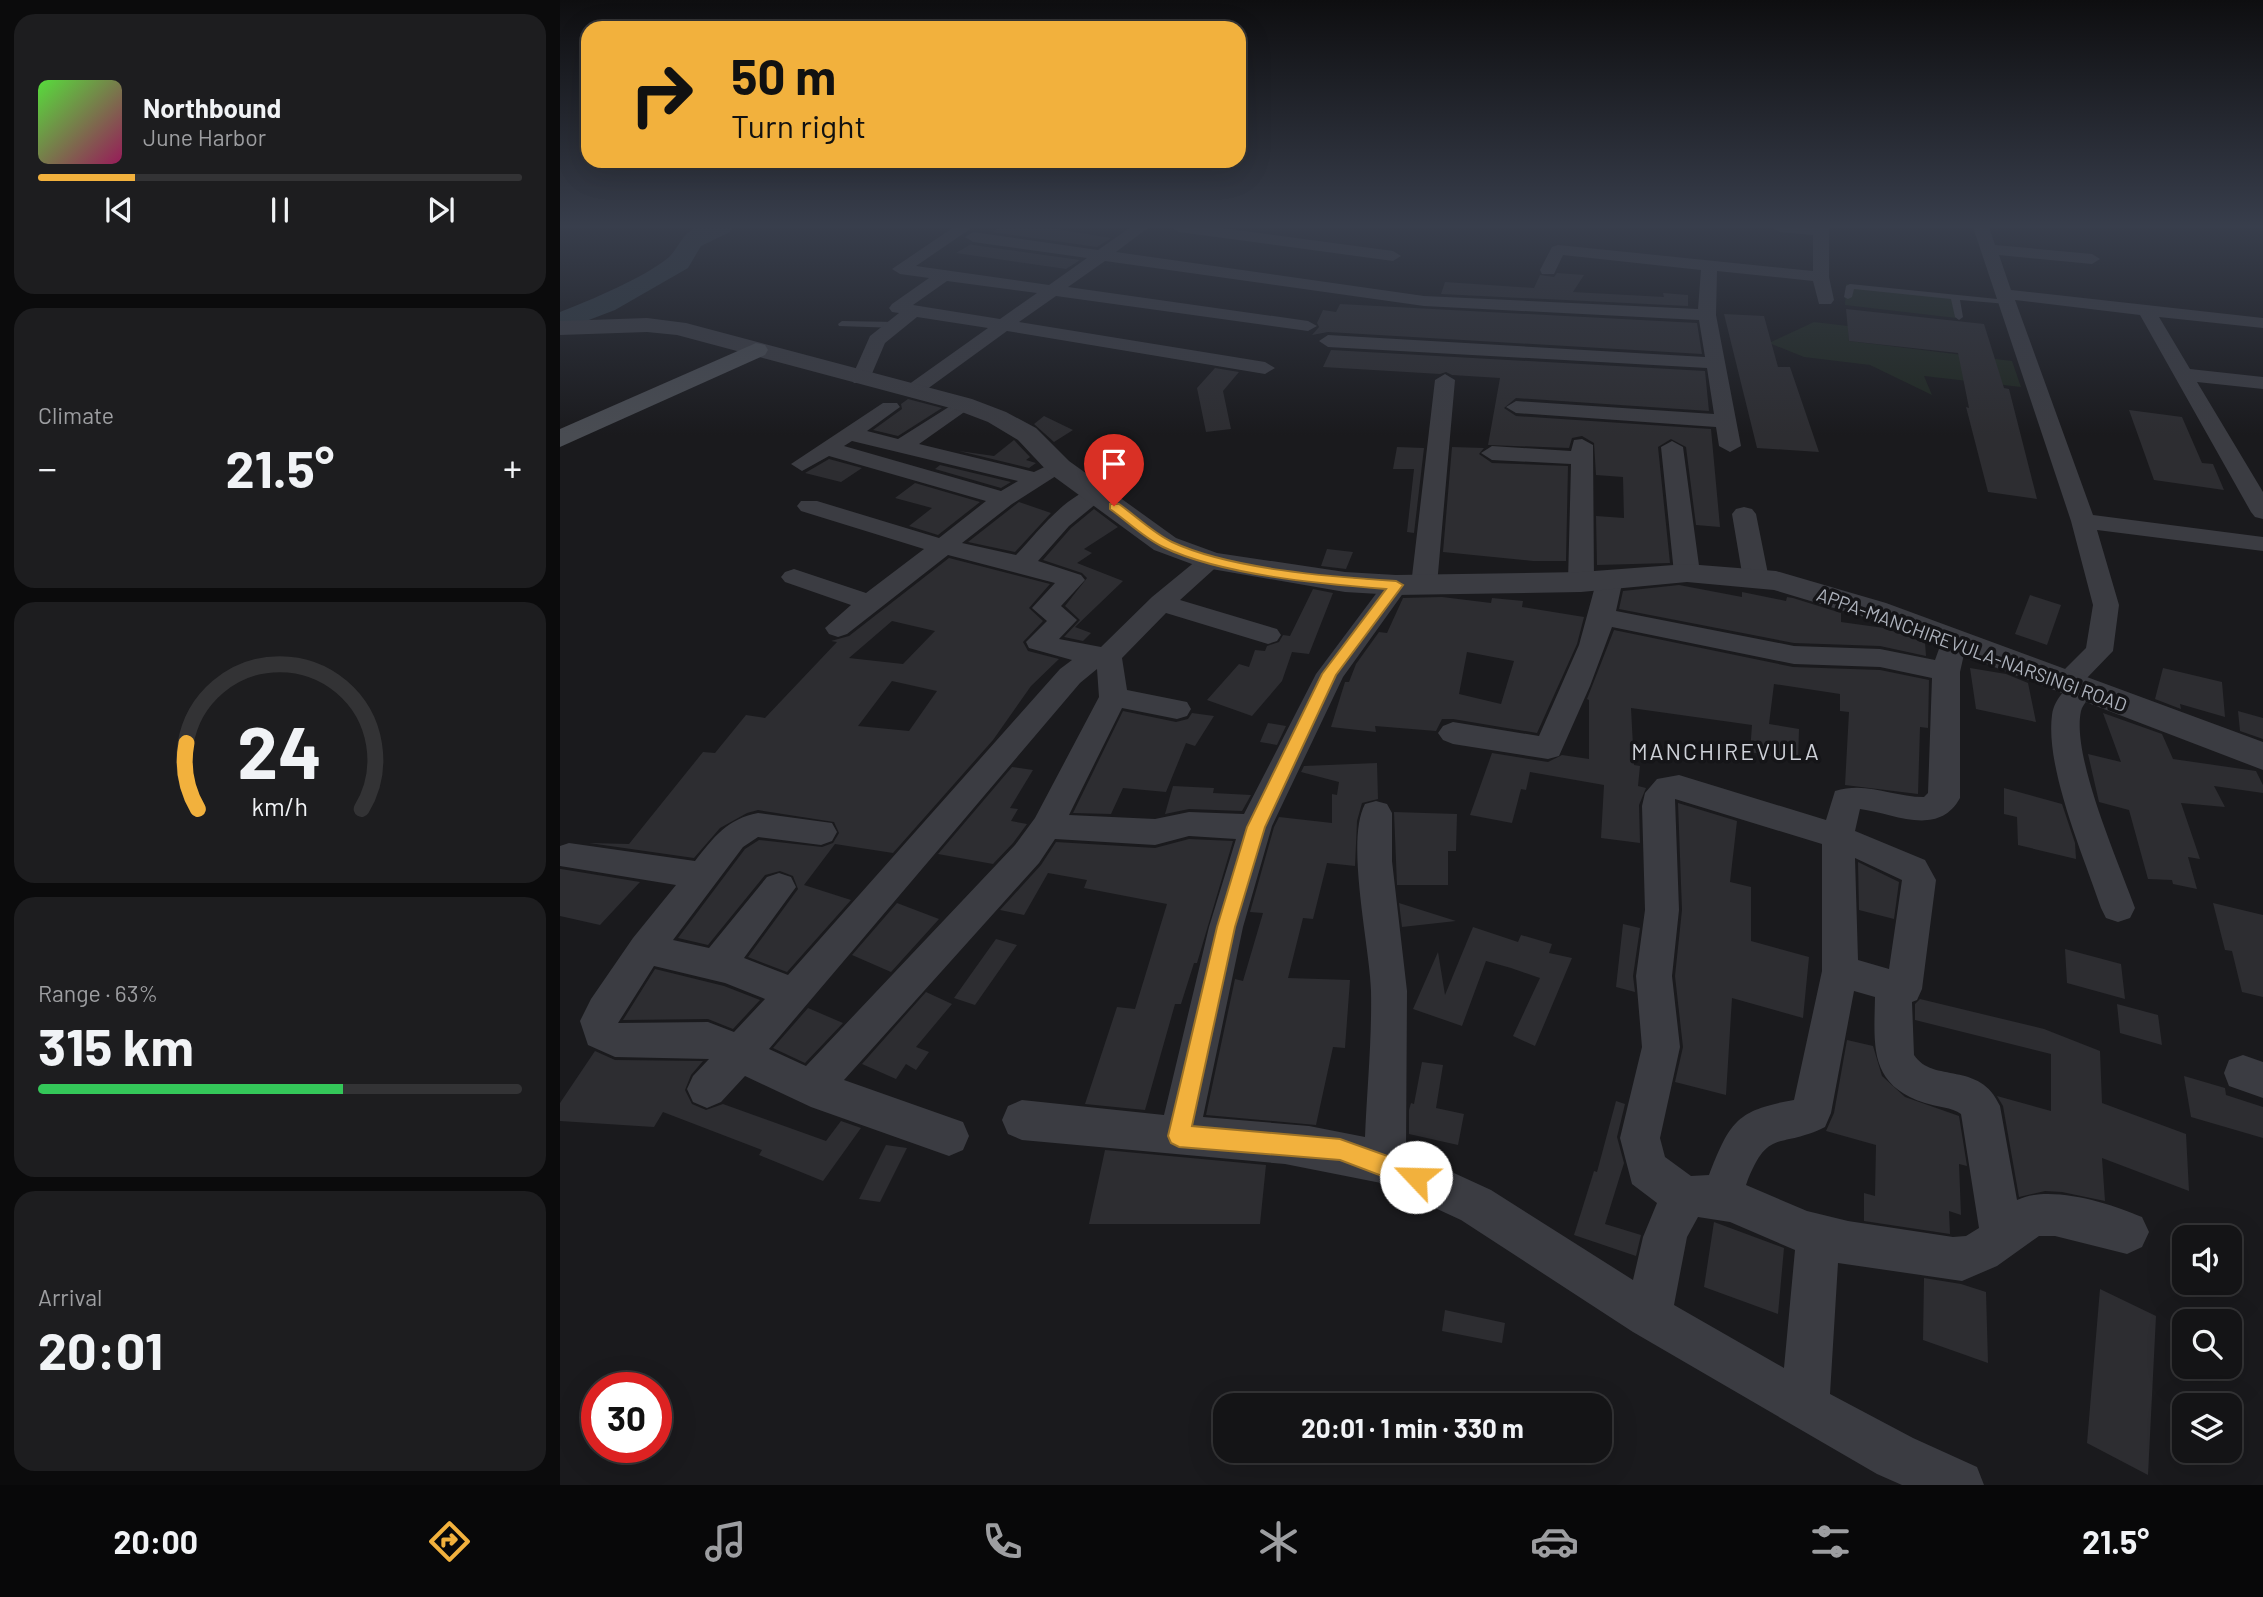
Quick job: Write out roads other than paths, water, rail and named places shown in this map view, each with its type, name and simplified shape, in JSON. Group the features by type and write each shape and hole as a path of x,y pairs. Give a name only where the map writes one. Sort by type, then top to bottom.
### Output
{"main road":[{"path":"560,422 746,347"},
{"path":"560,439 746,347"}],"street":[{"path":"914,296 898,308 1265,368"},
{"path":"802,464 901,399 1042,296"},
{"path":"1096,296 1308,326"},
{"path":"1389,296 1424,301 1707,314"},
{"path":"1708,296 1707,314 1730,446"},
{"path":"2118,908 2066,745 2066,715 2074,685 2099,651 2106,605 2083,521 2006,298 2263,323"},
{"path":"2146,310 2263,512"},
{"path":"861,379 877,340 912,312"},
{"name":"APPA-MANCHIREVULA-NARSINGI ROAD","path":"560,328 678,328 861,379 901,399 963,404 1020,429 1047,473 1097,494 1165,544 1211,561 1345,582 1410,585 1595,580 1687,573 1776,581 1875,610 1950,656 2074,685 2263,756"},
{"path":"1328,341 1716,363"},
{"path":"2181,374 2263,383"},
{"path":"1256,827 1329,674 1410,585 1445,380"},
{"path":"903,445 963,404"},
{"path":"1516,407 1726,421"},
{"path":"850,434 1047,473"},
{"path":"1672,447 1687,573"},
{"path":"827,448 939,484 1004,499"},
{"path":"1453,733 1548,748 1583,673 1604,617 1595,580 1582,452 1493,453"},
{"path":"838,628 1004,499 1047,473"},
{"path":"1022,564 1061,521 1097,494"},
{"path":"808,506 942,546 1022,564 1072,580 1045,608 1064,620 1039,642 1101,657 1113,676 1113,697 1047,826 1027,854 811,1088"},
{"path":"1744,514 1756,579"},
{"path":"2083,521 2263,544"},
{"path":"707,1089 794,994 1061,686 1101,657 1211,561"},
{"path":"794,577 870,603"},
{"path":"1161,603 1268,635"},
{"path":"1604,617 1794,655 1880,658 1950,656 1944,799 1936,809 1924,811 1871,798 1856,796 1846,799 1838,837 1840,971 1811,1113 1802,1118 1767,1123 1755,1129 1703,1198 1672,1212 1649,1316"},
{"path":"1113,697 1177,709"},
{"path":"1179,1136 1226,927 1272,772"},
{"path":"1840,971 1904,989 1917,876 1900,862 1838,837 1679,787 1668,787 1661,793 1658,806 1662,910 1654,976 1661,1047 1640,1138 1647,1169 1703,1198 1818,1237 1958,1260 1989,1250 2033,1214 2055,1215 2127,1232"},
{"path":"1376,813 1375,861 1389,991 1385,1163"},
{"path":"1047,826 1155,832 1189,824 1256,827"},
{"path":"821,832 748,827 732,838 646,949 604,1011 599,1021 601,1033 615,1040 708,1039 811,1088 949,1136"},
{"path":"569,856 702,875"},
{"path":"718,965 779,887"},
{"path":"646,949 745,973 794,994"},
{"path":"1893,986 1896,1062 1904,1073 1918,1082 1971,1097 1980,1106 2001,1239"},
{"path":"1022,1120 1179,1136 1306,1144 1340,1150 1385,1163 1476,1205 1649,1316 1805,1407 1895,1456 1959,1485"},
{"path":"1805,1407 1818,1237"}],"lane":[{"path":"1948,296 2006,298"},
{"path":"1955,297 1959,317"},
{"path":"842,324 896,325"}],"waterway":[{"path":"560,322 619,296"}],"district":[{"name":"MANCHIREVULA","path":"1726,751"}]}
